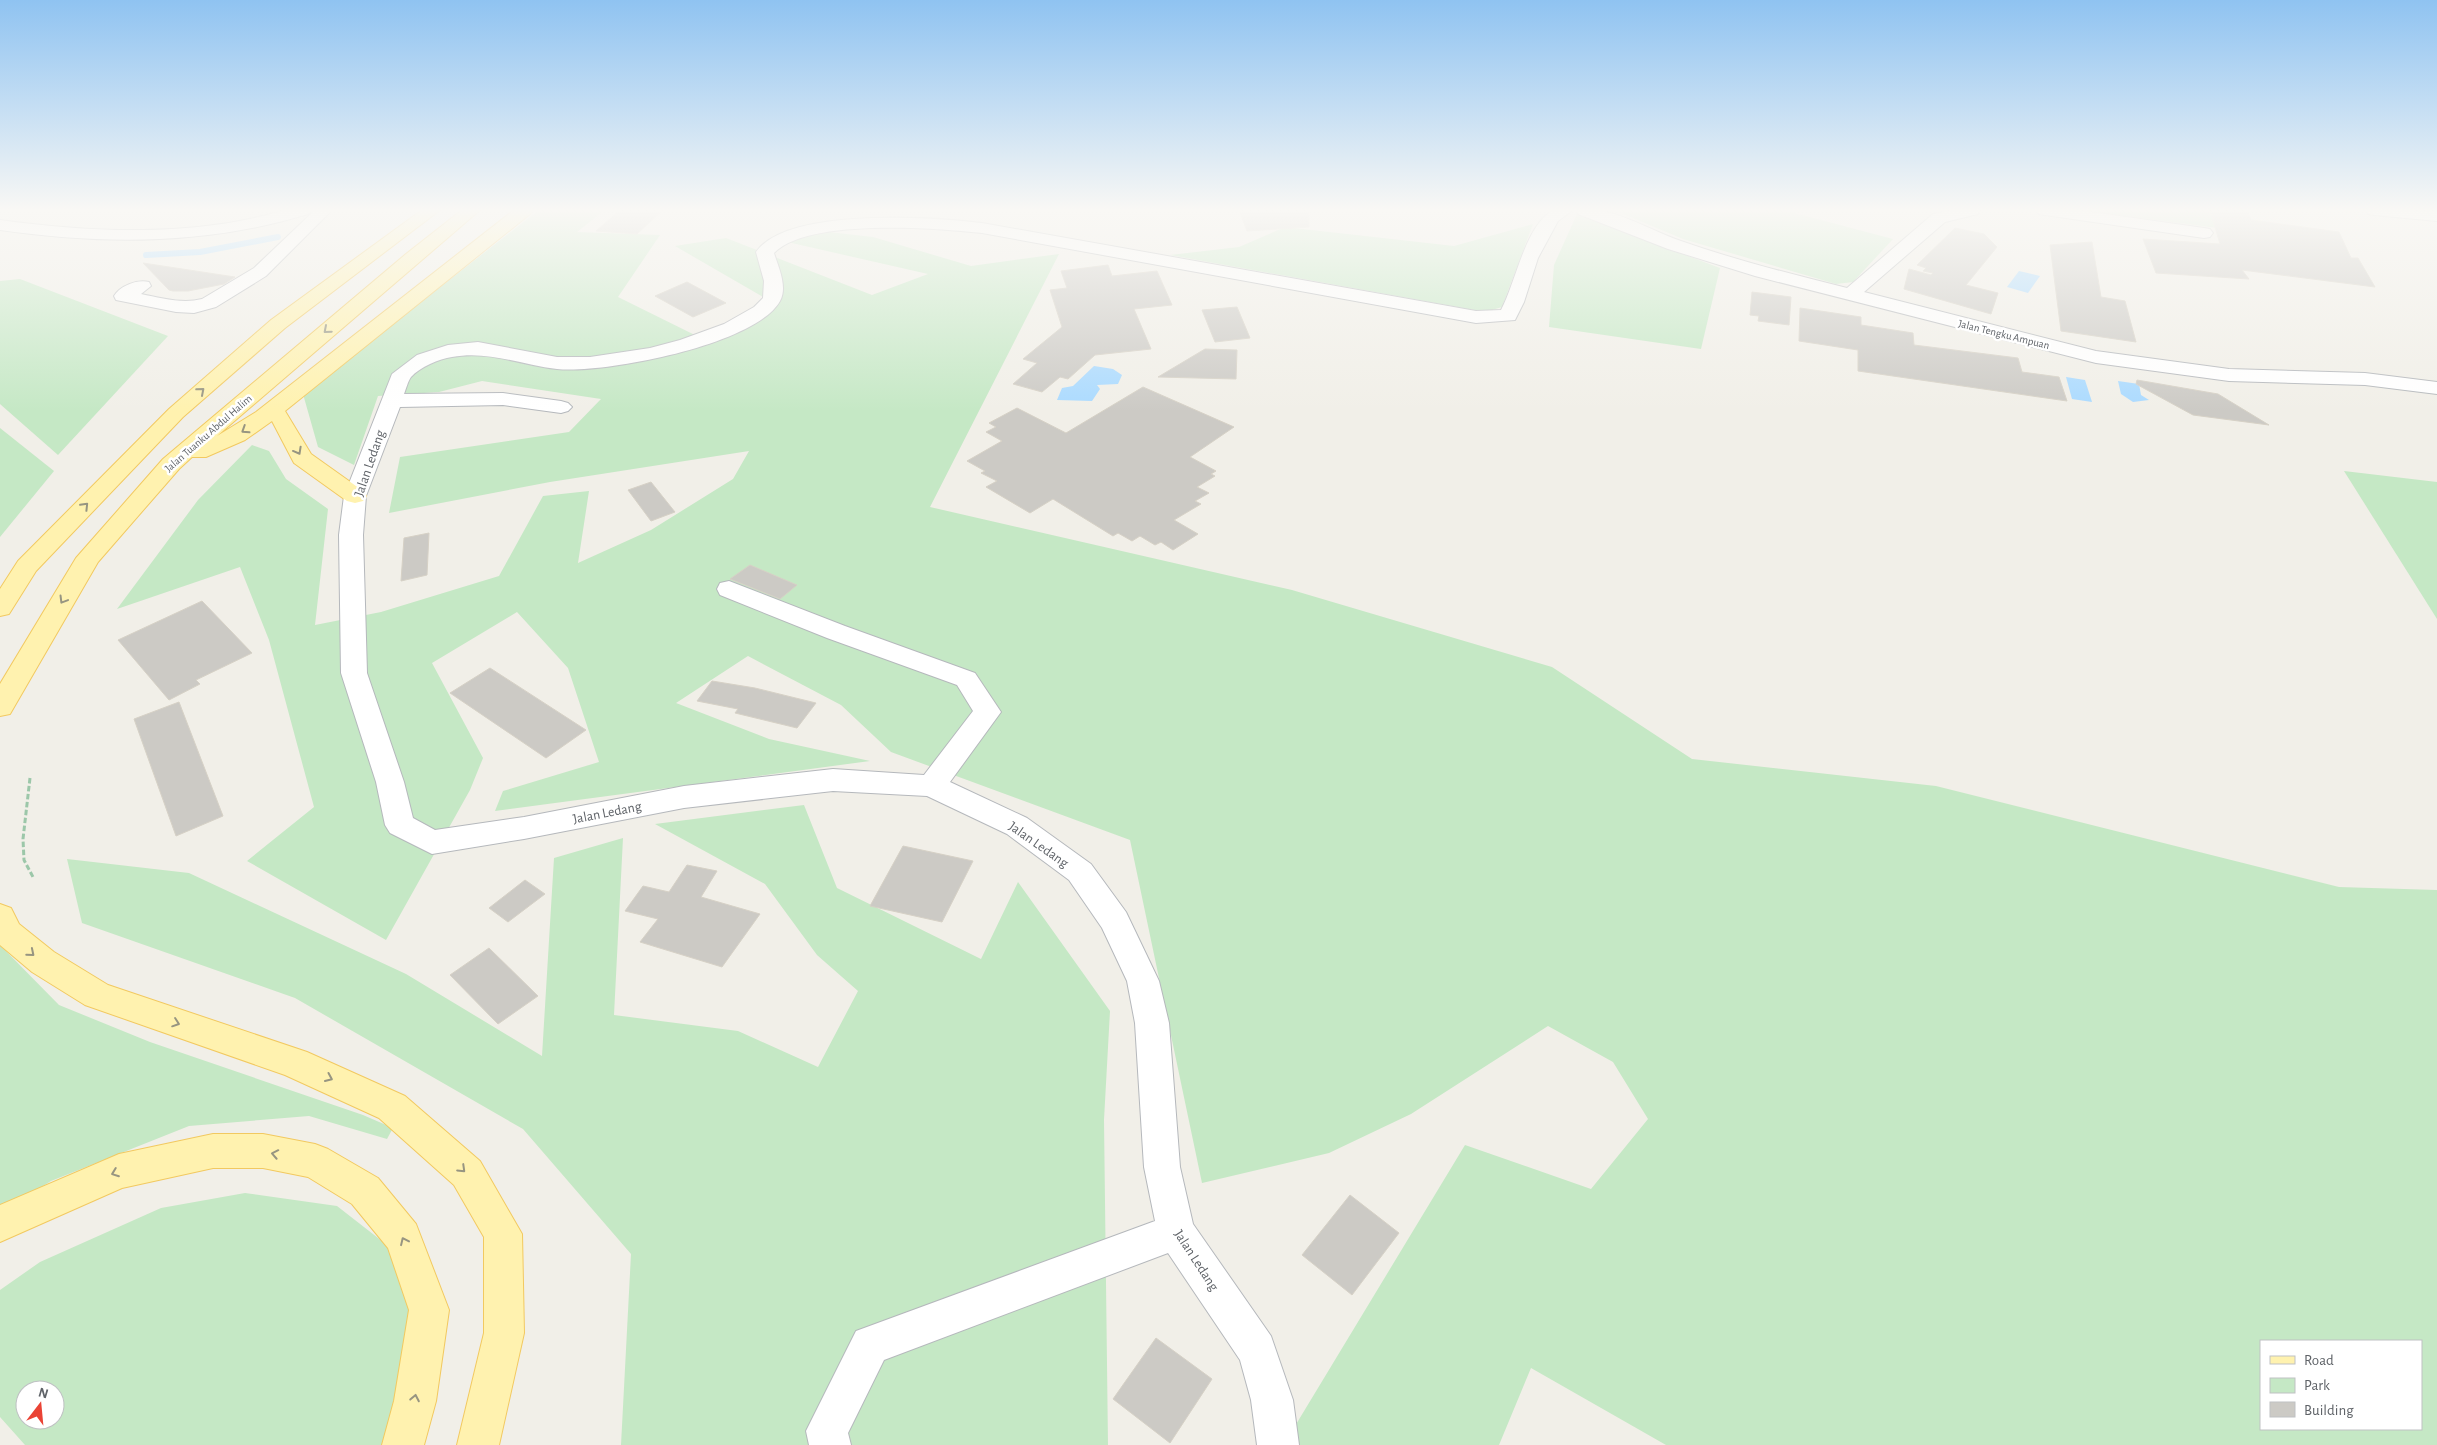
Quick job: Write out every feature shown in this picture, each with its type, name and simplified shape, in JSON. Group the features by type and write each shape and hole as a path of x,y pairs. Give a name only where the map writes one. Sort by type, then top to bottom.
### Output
{"main road":[{"path":"0,608 75,492 173,395 317,277"},
{"path":"27,566 176,413 278,324 341,277"},
{"name":"Jalan Tuanku Abdul Halim","path":"0,707 88,558 171,464 389,277"},
{"path":"171,464 237,435 313,380 440,277"},
{"path":"272,410 280,417 302,458 356,496"},
{"path":"0,917 8,933 43,962 97,995 295,1063 392,1107 467,1173 503,1234 504,1333 478,1445"},
{"path":"0,1224 118,1171 213,1151 263,1151 315,1162 365,1191 403,1237 429,1310 415,1401 403,1445"}],"street":[{"path":"142,286 123,296 176,306 194,307 209,303 251,277"},
{"name":"Jalan Ledang","path":"772,277 772,299 761,311 731,328 687,344 651,354 590,363 557,363 478,348 448,351 424,360 402,374 356,496 351,535 354,673 390,782 400,826 432,842 524,828 684,797 833,780 931,786 1017,826 1080,872 1115,921 1143,981 1152,1023 1162,1167 1176,1232 1258,1350 1272,1400 1278,1445"},
{"name":"Jalan Ledang","path":"1256,277 1489,318 1508,316 1523,277"},
{"name":"Jalan Tengku Ampuan","path":"1782,277 2096,357 2229,375 2365,379 2437,388"},
{"path":"1850,295 1871,277"},
{"path":"391,401 503,399 560,407"},
{"path":"729,589 836,632 966,679 988,712 931,786"},
{"path":"830,1445 827,1431 870,1345 1176,1232"}],"path":[{"path":"30,778 23,839 24,860 33,877"}],"green space":[{"path":"453,277 631,277 618,297 707,341 775,304 729,277 827,277 872,295 919,277 1047,277 930,507 1292,590 1552,667 1692,759 1936,786 2339,887 2437,890 2437,1445 1666,1445 1531,1368 1499,1445 1299,1445 1295,1426 1465,1145 1591,1189 1648,1119 1613,1062 1548,1026 1411,1114 1329,1153 1202,1183 1130,840 891,752 841,705 748,656 676,703 769,739 870,761 495,811 503,791 599,762 568,668 517,612 432,663 483,758 470,790 386,940 247,861 314,807 269,640 240,567 117,609 198,500 252,445 269,451 286,479 328,509 315,625 381,612 499,576 543,496 589,491 578,563 651,530 733,479 749,451 550,482 389,513 400,457 569,432 601,399 482,381 439,392 378,396 354,465 318,447 303,394"},
{"path":"1294,277 1513,277 1502,307 1485,312"},
{"path":"1553,277 1718,277 1701,349 1549,327"},
{"path":"1814,277 1857,277 1853,282 1836,284"},
{"path":"20,279 168,336 58,455 0,404 0,281"},
{"path":"0,428 54,471 0,537"},
{"path":"2344,471 2437,482 2437,619"},
{"path":"804,805 837,888 981,959 1018,882 1110,1011 1104,1120 1108,1445 621,1445 631,1254 523,1129 295,998 82,923 67,859 189,873 406,974 542,1056 554,858 623,838 614,1015 738,1031 818,1067 858,991 817,955 765,884 655,824"},
{"path":"0,945 59,1005 150,1042 363,1115 393,1128 387,1139 309,1116 189,1126 51,1181 0,1213"},
{"path":"245,1193 337,1206 396,1252 415,1338 406,1445 25,1445 0,1417 0,1290 40,1262 161,1208"}],"water":[{"path":"2014,277 2039,277 2028,293 2007,287"},
{"path":"1094,366 1113,369 1122,375 1118,384 1097,385 1100,389 1092,401 1057,400 1062,388 1073,386"},
{"path":"2066,377 2085,380 2092,402 2072,399"},
{"path":"2118,381 2139,384 2141,395 2149,400 2133,402 2121,394"}],"building":[{"path":"157,277 234,277 224,284 188,291 169,290"},
{"path":"1063,277 1160,277 1172,305 1134,309 1151,349 1095,355 1068,379 1060,377 1042,392 1013,384 1037,363 1023,359 1062,327 1050,290 1067,288"},
{"path":"1907,277 1972,277 1966,285 1998,293 1991,314 1904,289"},
{"path":"2054,277 2098,277 2101,297 2125,301 2136,342 2061,331"},
{"path":"2225,277 2248,277 2249,279"},
{"path":"2300,277 2369,277 2375,287"},
{"path":"687,282 726,303 693,317 655,296"},
{"path":"1752,292 1791,297 1789,325 1758,321 1759,316 1750,315"},
{"path":"1237,307 1250,338 1215,342 1202,310"},
{"path":"1800,308 1861,317 1861,325 1913,333 1914,345 2018,358 2022,372 2059,377 2067,401 1858,371 1858,350 1799,341"},
{"path":"1205,349 1237,350 1236,379 1158,377"},
{"path":"2137,380 2218,394 2269,425 2193,415 2136,384"},
{"path":"1143,387 1234,427 1190,457 1216,471 1211,474 1215,476 1197,487 1209,493 1195,501 1201,504 1174,520 1198,534 1173,550 1161,542 1155,545 1140,536 1132,541 1118,533 1113,536 1053,499 1030,513 986,487 997,481 981,473 985,471 967,461 1002,441 986,432 996,427 989,423 1017,408 1066,433"},
{"path":"651,482 675,512 651,521 628,490"},
{"path":"429,533 427,575 401,581 404,538"},
{"path":"750,565 797,585 780,599 730,579"},
{"path":"202,601 252,653 196,680 200,684 169,700 118,640"},
{"path":"490,668 586,730 546,758 450,693"},
{"path":"712,681 755,688 816,703 797,728 735,713 738,709 697,701"},
{"path":"179,702 223,816 176,836 134,719"},
{"path":"903,846 973,861 942,922 870,906"},
{"path":"687,865 717,871 701,897 760,914 722,967 640,942 658,919 625,911 643,886 669,892"},
{"path":"525,880 545,894 508,922 489,908"},
{"path":"489,948 538,996 498,1024 450,975"},
{"path":"1350,1195 1399,1233 1352,1295 1302,1255"},
{"path":"1156,1338 1212,1379 1170,1443 1113,1399"}]}
